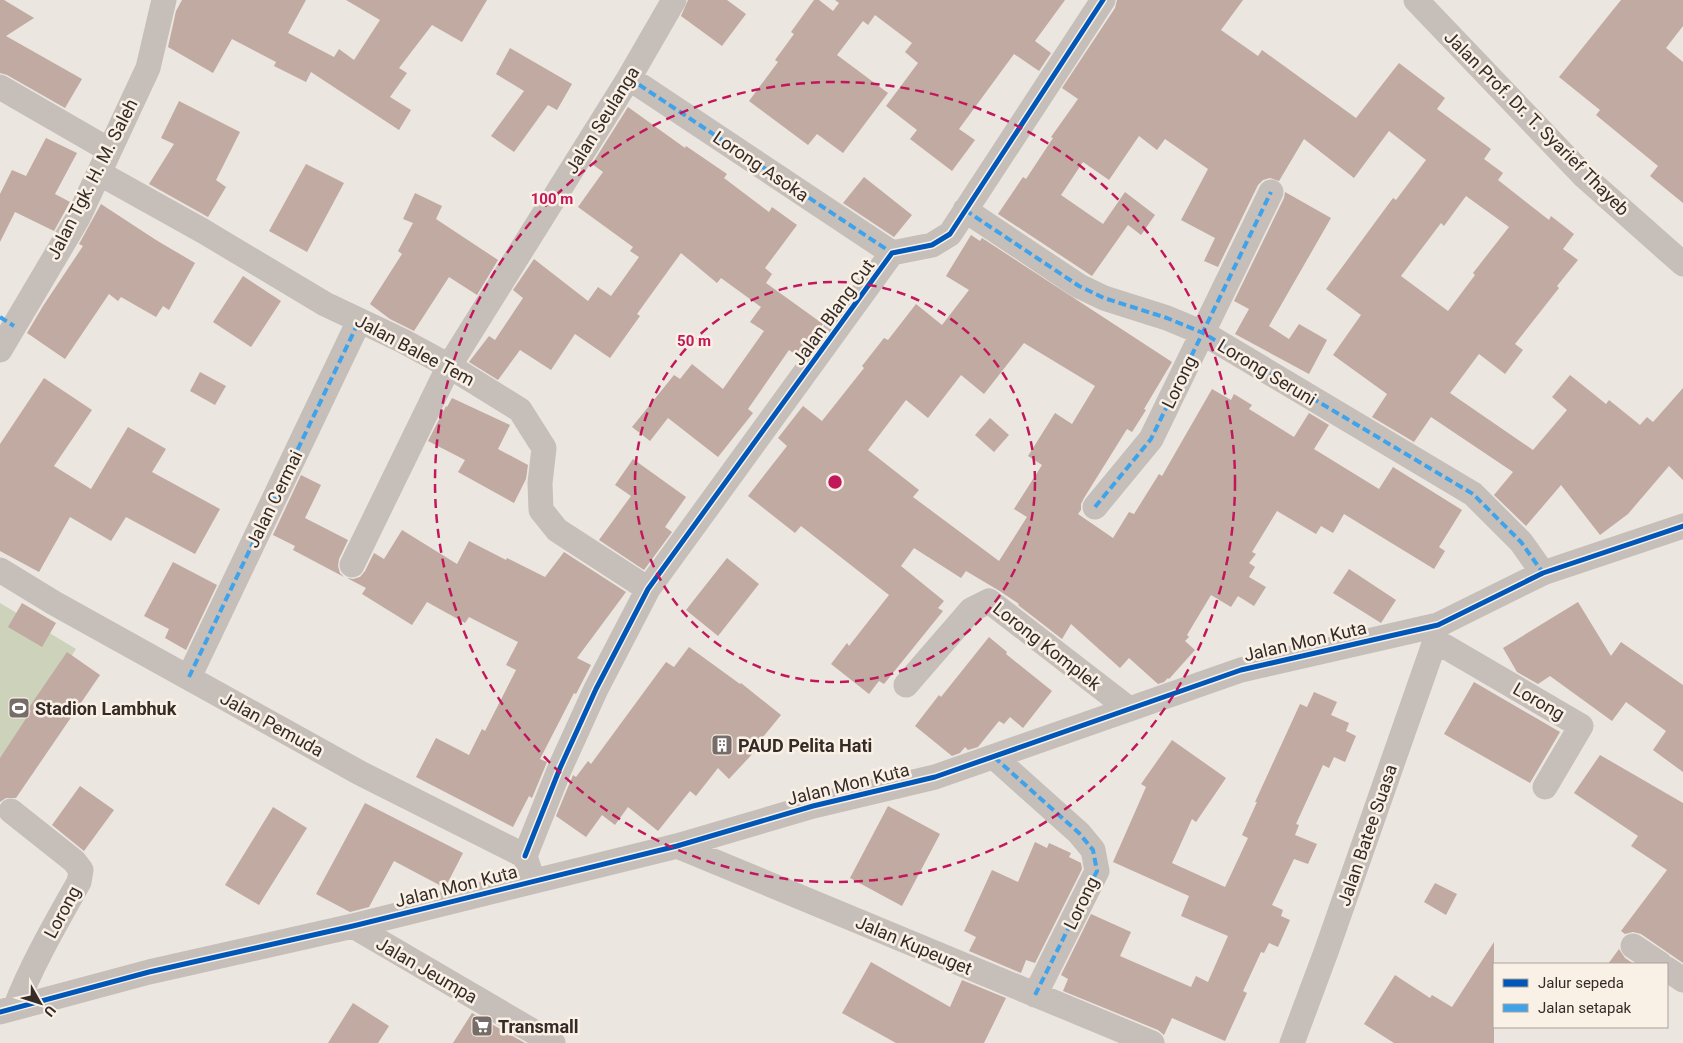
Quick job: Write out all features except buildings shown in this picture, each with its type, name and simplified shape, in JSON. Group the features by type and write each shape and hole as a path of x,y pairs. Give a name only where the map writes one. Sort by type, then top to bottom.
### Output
{"street":[{"name":"Jalan Tgk. H. M. Saleh","path":"0,350 7,321 78,218 148,68 164,0"},
{"name":"Jalan Seulanga","path":"352,565 449,366 629,78 674,0"},
{"name":"Jalan Blang Cut","path":"525,856 560,768 592,697 648,589 892,253 932,245 950,234 1103,0"},
{"name":"Jalan Prof. Dr. T. Syarief Thayeb","path":"1416,0 1585,177 1683,264"},
{"name":"Lorong Asoka","path":"629,78 892,253"},
{"path":"0,87 109,150"},
{"name":"Jalan Balee Tem","path":"99,173 203,231 325,304 403,341 449,366 520,410 544,448 540,483 541,510 557,530 648,589"},
{"name":"Lorong","path":"1095,507 1151,439 1271,192"},
{"name":"Lorong Seruni","path":"965,210 1078,286 1104,298 1167,318 1203,333 1473,494 1521,542 1543,573"},
{"name":"Jalan Cermai","path":"189,677 359,321"},
{"name":"Jalan Mon Kuta","path":"7,1010 149,972 353,926 677,846 813,806 935,777 1241,670 1436,632 1543,573 1683,526"},
{"name":"Jalan Pemuda","path":"0,570 54,603 360,774 525,856"},
{"name":"Lorong Komplek","path":"906,685 971,610 989,601 1129,709"},
{"name":"Lorong","path":"1436,632 1581,726 1545,787"},
{"name":"Jalan Batee Suasa","path":"1292,1043 1326,952 1436,632"},
{"name":"Lorong","path":"994,757 1079,833 1092,850 1097,871 1036,995"},
{"name":"Lorong","path":"7,1010 31,971 79,882 82,870 74,861 11,811"},
{"name":"Jalan Kupeuget","path":"677,846 1152,1043"},
{"path":"525,856 534,881"},
{"name":"Jalan Jeumpa","path":"353,926 553,1043"},
{"path":"1633,946 1658,963"},
{"path":"1668,970 1683,980"}],"green space":[{"name":"Stadion Lambhuk","path":"0,603 76,649 0,766"}],"marked path":[{"path":"629,78 892,253"},
{"path":"1095,507 1151,439 1271,192"},
{"path":"965,210 1079,286 1104,298 1167,318 1203,333 1473,494 1521,542 1543,573"},
{"path":"0,317 14,326"},
{"path":"189,677 359,321"},
{"path":"994,757 1079,833 1093,850 1097,871 1035,995"}],"cycle path":[{"path":"525,856 560,768 596,689 648,589 892,253 932,245 950,234 1103,0"},
{"path":"0,1012 149,972 353,926 677,846 813,806 935,777 1241,670 1438,625 1543,573 1683,526"}],"place":[{"name":"Stadion Lambhuk","path":"19,708"},
{"name":"PAUD Pelita Hati","path":"722,745"},
{"name":"Transmall","path":"482,1026"}]}
